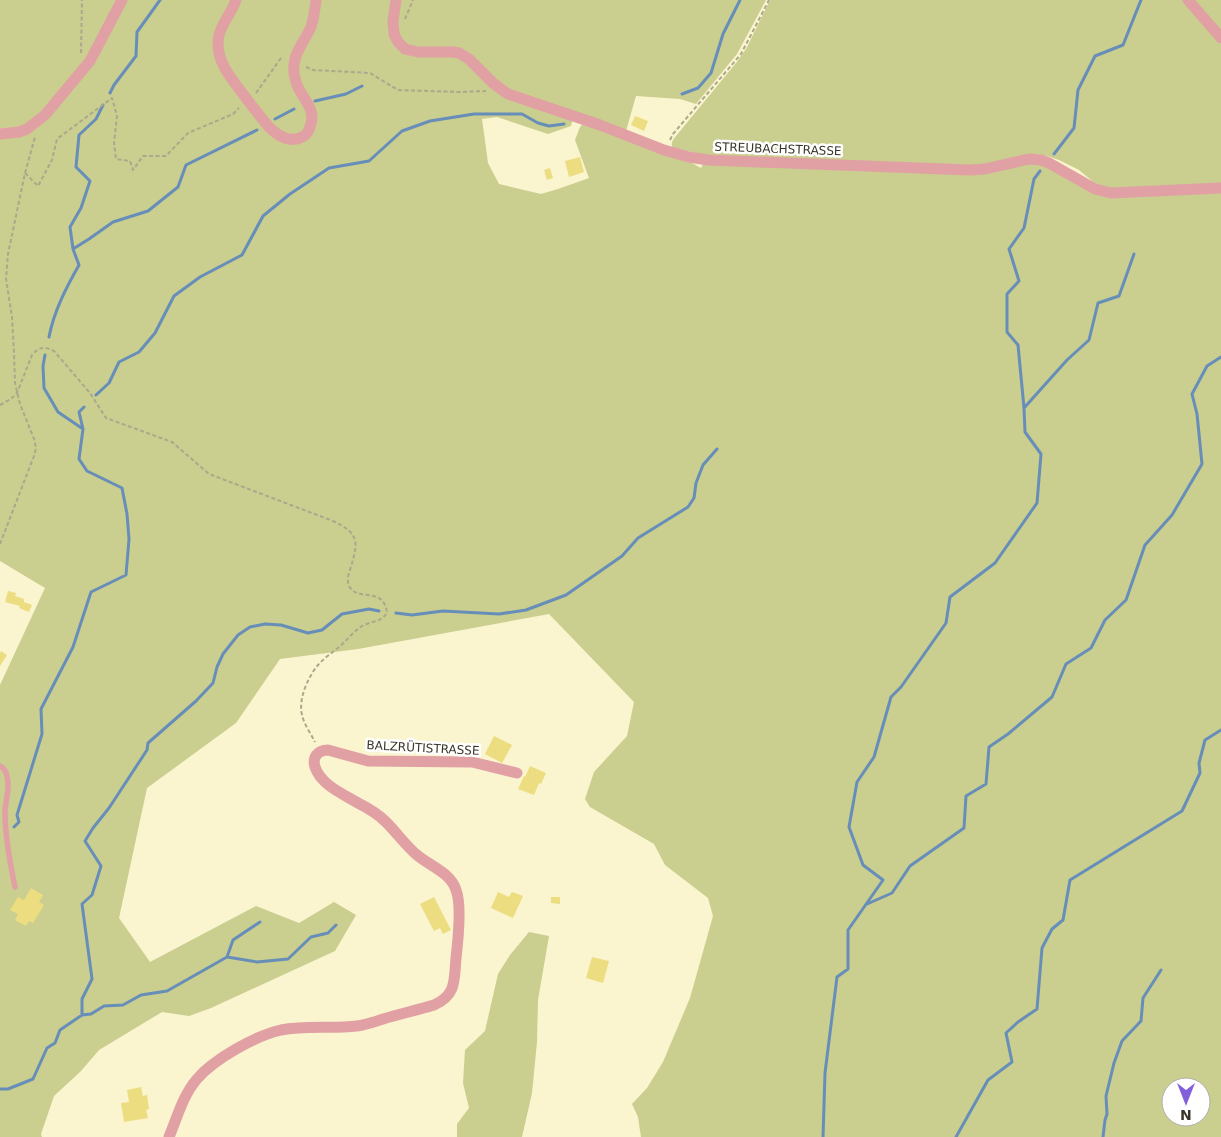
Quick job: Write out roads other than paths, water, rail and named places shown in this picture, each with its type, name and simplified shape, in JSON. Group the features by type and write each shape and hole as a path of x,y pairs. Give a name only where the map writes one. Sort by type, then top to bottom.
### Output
{"street":[{"path":"0,134 19,132 40,120 90,61 122,0"},
{"path":"236,0 222,26 218,39 220,60 228,74 269,127 277,134 287,139 292,139 302,138 306,135 311,125 311,107 296,83 294,63 311,26 316,0"},
{"name":"STREUBACHSTRASSE","path":"396,0 393,21 396,39 401,46 418,52 452,52 464,56 501,90 515,97 600,125 664,150 694,158 970,170 985,169 1029,159 1049,163 1095,189 1111,193 1221,188"},
{"path":"1188,0 1221,38"},
{"name":"BALZRÜTISTRASSE","path":"169,1137 187,1094 196,1079 209,1067 233,1051 281,1030 360,1026 434,1005 448,996 454,986 459,904 456,889 449,877 417,855 376,814 336,790 324,780 315,766 315,758 320,751 334,751 368,762 472,762 517,773"}],"lane":[{"path":"0,766 5,769 7,774 6,829 15,887"}],"waterway":[{"path":"110,93 136,56 137,32 160,0"},
{"path":"682,94 698,88 711,73 723,34 740,0"},
{"path":"1054,154 1074,128 1078,90 1095,56 1123,45 1141,0"},
{"path":"315,101 346,94 362,86"},
{"path":"49,337 61,300 79,265 73,249 70,227 81,208 90,181 76,167 79,135 96,119 103,105"},
{"path":"275,119 294,109"},
{"path":"96,395 109,383 119,362 139,352 155,333 174,296 200,277 242,255 263,216 290,194 329,168 369,161 402,131 430,121 474,114 522,114 538,123 549,126 564,124"},
{"path":"73,249 113,222 148,211 178,187 186,165 257,130"},
{"path":"823,1137 825,1073 837,977 848,969 848,930 883,880 863,865 849,827 857,782 874,757 891,697 901,687 946,623 950,597 995,563 1037,503 1041,454 1025,432 1018,345 1007,332 1007,294 1019,281 1009,249 1024,228 1034,179 1040,171"},
{"path":"1024,408 1067,360 1089,340 1098,303 1119,296 1134,254"},
{"path":"14,827 19,822 17,815 42,734 41,709 73,647 91,592 126,575 129,539 122,488 87,471 79,459 83,429 58,412 44,388 43,366 45,355"},
{"path":"867,904 892,893 910,866 964,828 966,796 986,784 989,747 1008,734 1052,697 1066,664 1091,648 1105,620 1126,600 1145,545 1172,515 1202,464 1197,414 1192,394 1207,366 1221,357"},
{"path":"83,429 79,412 84,407"},
{"path":"396,613 412,615 443,611 499,614 526,610 566,595 622,556 638,538 688,507 694,498 696,483 703,465 717,449"},
{"path":"82,1015 82,999 92,979 82,904 92,895 101,866 85,841 147,750 148,743 196,701 213,683 223,654 238,635 250,627 265,624 281,625 308,633 322,630 342,614 369,609 379,611"},
{"path":"956,1137 988,1080 1012,1062 1006,1033 1037,1009 1042,948 1052,929 1063,920 1070,880 1182,811 1200,773 1199,763 1205,740 1221,730"},
{"path":"227,957 233,940 260,922"},
{"path":"0,1089 8,1089 33,1079 47,1048 55,1043 60,1030 82,1015 91,1014 104,1006 123,1005 141,995 167,991 227,957 257,962 288,959 311,937 328,933 336,925"},
{"path":"1103,1137 1107,1114 1106,1096 1114,1063 1122,1041 1141,1021 1143,998 1161,970"}]}
